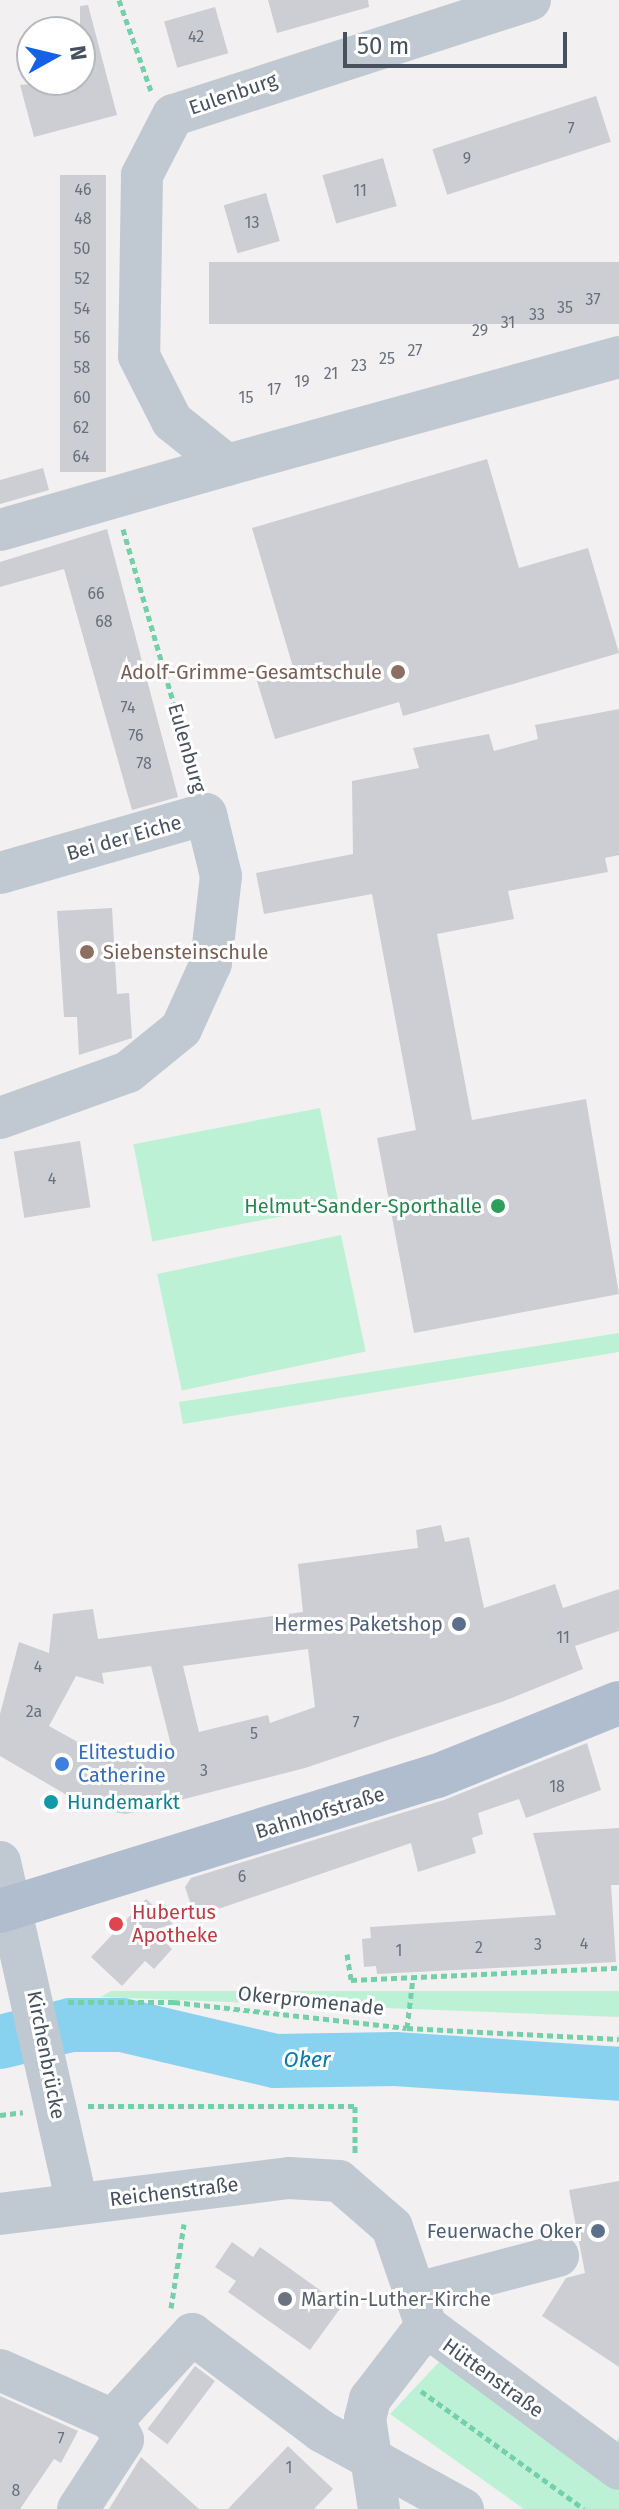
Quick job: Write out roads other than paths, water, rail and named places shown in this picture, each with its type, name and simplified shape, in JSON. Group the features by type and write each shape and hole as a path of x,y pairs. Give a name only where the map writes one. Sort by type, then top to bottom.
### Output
{"main road":[{"name":"Bahnhofstraße","path":"7,1909 423,1780 617,1709"}],"street":[{"name":"Eulenburg","path":"227,465 172,421 139,356 142,175 173,115 530,0"},
{"path":"0,530 619,357"},
{"name":"Bei der Eiche","path":"0,873 206,814 220,890 211,963 181,1029 128,1072 0,1118"},
{"name":"Kirchenbrücke","path":"0,1862 7,1909 46,2001 59,2112 77,2203"},
{"name":"Reichenstraße","path":"0,2214 289,2178 352,2177 392,2227 420,2310"},
{"path":"379,2509 366,2452 370,2399 391,2369 420,2310 558,2256"},
{"name":"Hüttenstraße","path":"420,2310 619,2469"},
{"path":"113,2420 192,2334 321,2431 366,2452 463,2509"},
{"path":"0,2370 113,2420 123,2440 83,2507"}],"waterway":[{"name":"Oker","path":"0,2042 71,2025 122,2025 275,2061 395,2059 619,2074"}],"place":[{"name":"Adolf-Grimme-Gesamtschule","path":"398,672"},
{"name":"Siebensteinschule","path":"87,952"},
{"name":"Helmut-Sander-Sporthalle","path":"498,1206"},
{"name":"Hermes Paketshop","path":"459,1624"},
{"name":"Elitestudio Catherine","path":"62,1764"},
{"name":"Hundemarkt","path":"51,1802"},
{"name":"Hubertus Apotheke","path":"116,1924"},
{"name":"Feuerwache Oker","path":"598,2231"},
{"name":"Martin-Luther-Kirche","path":"285,2299"}]}
